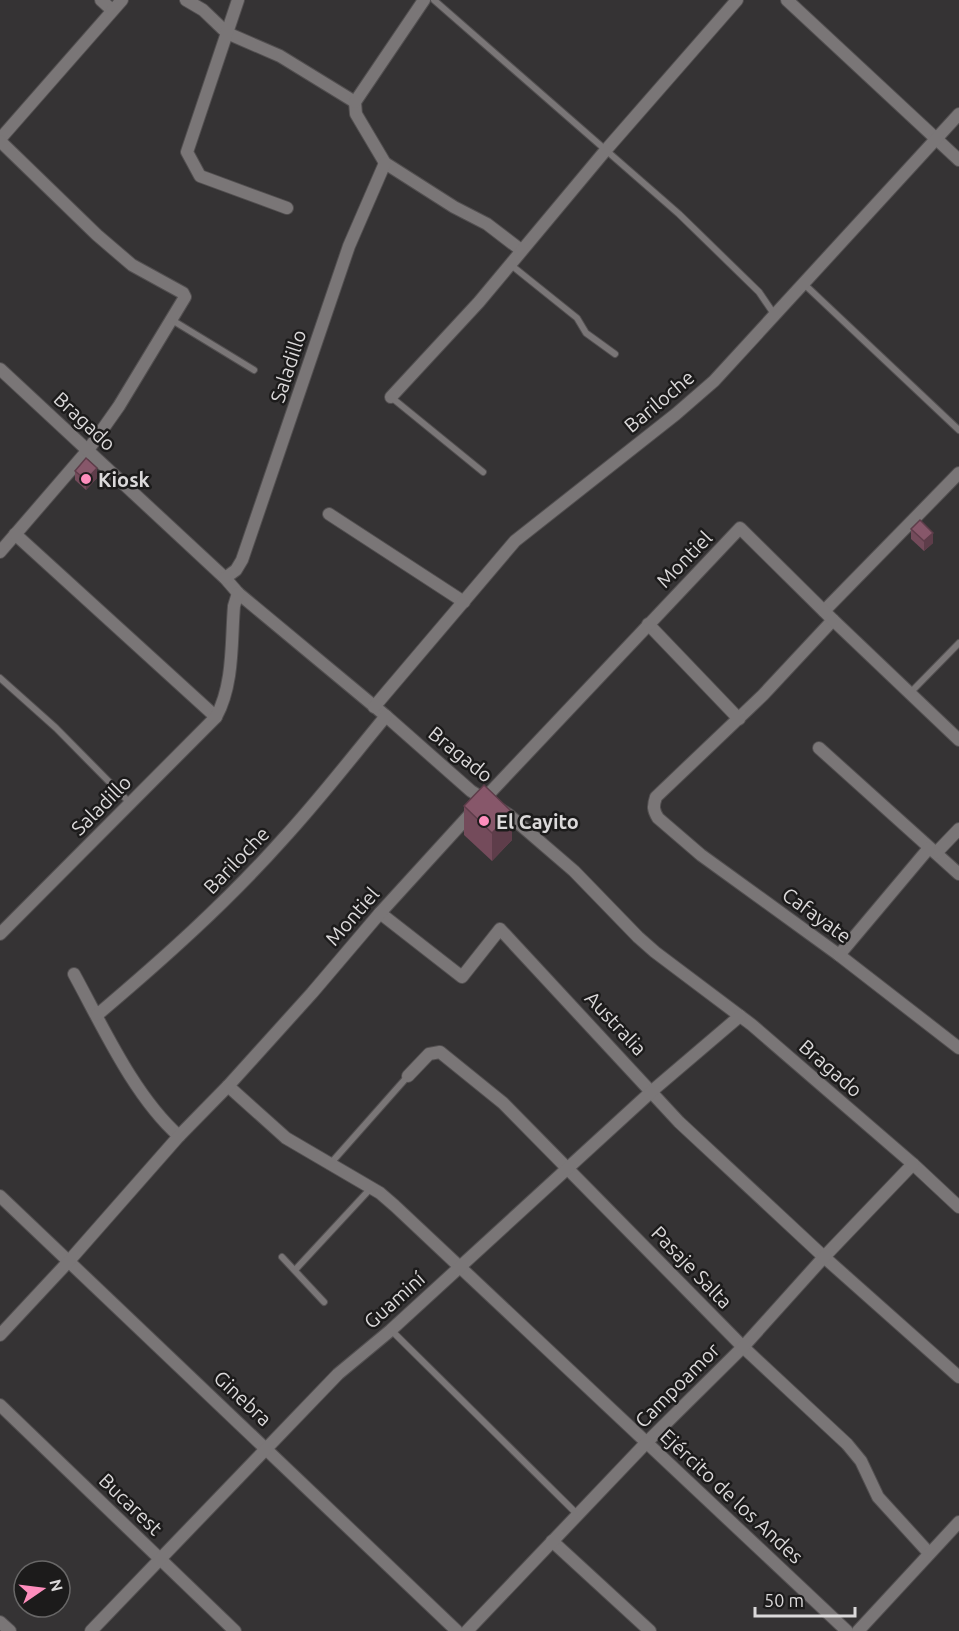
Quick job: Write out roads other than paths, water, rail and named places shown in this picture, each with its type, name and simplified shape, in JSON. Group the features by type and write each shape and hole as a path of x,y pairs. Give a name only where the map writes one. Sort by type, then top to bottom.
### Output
{"street":[{"path":"100,0 112,10"},
{"path":"0,552 88,450 119,406 185,297 183,293 132,265 97,235 0,140 122,0"},
{"path":"186,0 203,10 227,33 280,56 355,102"},
{"path":"238,0 187,152 200,176 287,208"},
{"path":"424,0 355,102 357,114 386,163 454,207 487,224 521,250"},
{"path":"391,397 511,265 521,250 605,151 737,0"},
{"path":"787,0 959,160"},
{"name":"Bariloche","path":"375,707 515,541 688,404 732,362 959,114"},
{"name":"Saladillo","path":"225,578 236,570 242,560 348,246 386,163"},
{"name":"Bragado","path":"0,369 225,578 238,593 386,716 471,791 509,815 574,871 638,937 740,1016 913,1164 959,1207"},
{"path":"648,624 739,719 828,616 958,475"},
{"path":"329,514 464,602"},
{"name":"Montiel","path":"0,1335 69,1261 179,1136 228,1086 312,993 380,913 484,799 740,528 828,616"},
{"path":"15,534 216,717"},
{"name":"Saladillo","path":"0,934 216,717 224,702 228,687 234,606 238,593"},
{"path":"828,616 911,692 959,740"},
{"name":"Bariloche","path":"97,1015 197,927 245,880 284,838 386,716"},
{"name":"Cafayate","path":"739,719 656,797 654,811 658,818 701,855 839,955 959,1048"},
{"path":"819,748 959,874"},
{"path":"839,955 932,850 959,829"},
{"name":"Australia","path":"380,913 462,976 500,929 679,1122 824,1257 959,1377"},
{"path":"74,974 144,1099 164,1123 179,1136"},
{"name":"Guaminí","path":"91,1631 338,1374 390,1330 652,1091 740,1016"},
{"name":"Pasaje Salta","path":"408,1076 429,1054 440,1052 503,1103 742,1347 847,1444 861,1461 878,1497 929,1553"},
{"name":"Ejército de los Andes","path":"228,1086 286,1138 331,1163 395,1206 647,1442 843,1630"},
{"name":"Campoamor","path":"467,1631 647,1442 742,1347 913,1164"},
{"name":"Ginebra","path":"0,1196 457,1631"},
{"name":"Bucarest","path":"0,1405 235,1631"},
{"path":"858,1631 959,1522"},
{"path":"552,1541 650,1631"},
{"path":"0,1622 10,1631"}],"lane":[{"path":"434,0 679,214 724,260 743,275 759,292 774,314"},
{"path":"511,265 577,318 586,333 615,354"},
{"path":"803,283 959,430"},
{"path":"172,320 254,370"},
{"path":"391,397 483,472"},
{"path":"911,692 959,643"},
{"path":"0,678 56,728 130,803"},
{"path":"331,1163 408,1076"},
{"path":"295,1270 371,1188"},
{"path":"282,1257 324,1302"},
{"path":"390,1330 578,1515"}],"place":[{"name":"Kiosk","path":"86,479"},
{"name":"El Cayito","path":"484,821"}]}
